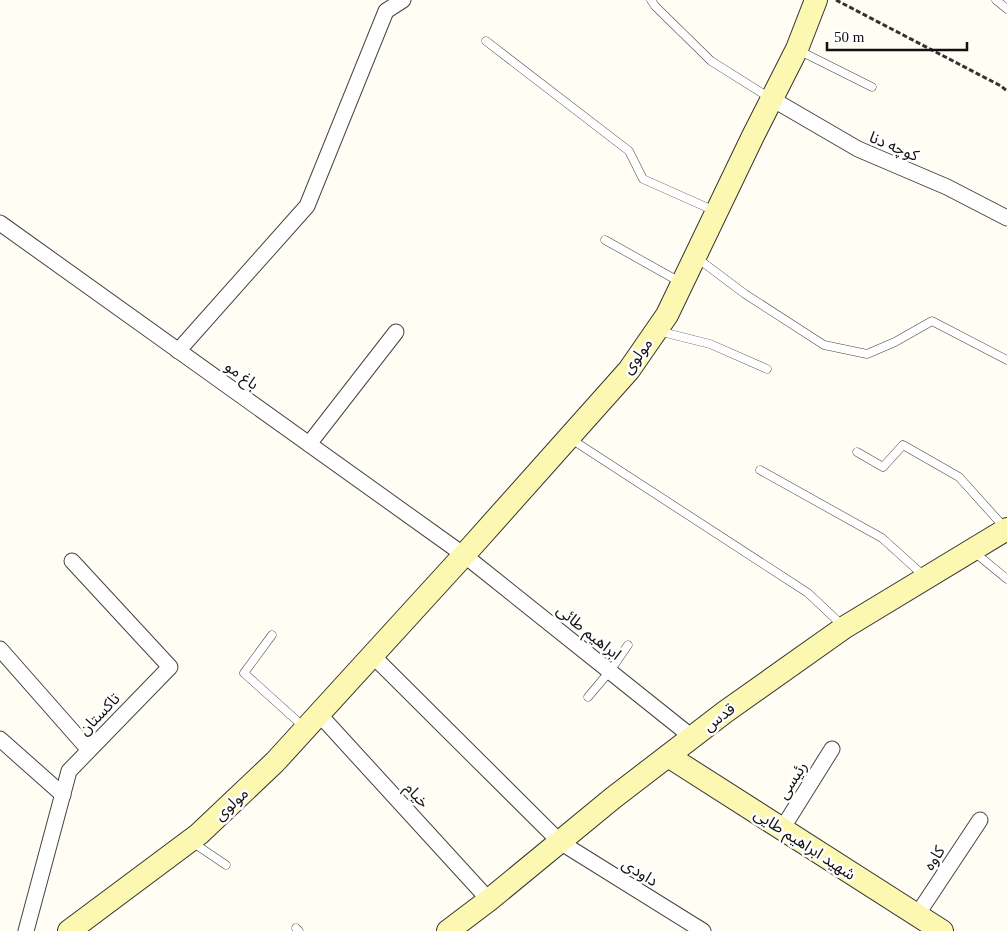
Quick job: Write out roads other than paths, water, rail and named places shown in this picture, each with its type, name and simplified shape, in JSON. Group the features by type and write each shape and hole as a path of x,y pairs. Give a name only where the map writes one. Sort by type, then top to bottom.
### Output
{"street":[{"path":"178,351 307,206 386,11 403,0"},
{"name":"مولوی","path":"69,931 199,834 275,762 464,555 629,370 667,315 797,49 816,0"},
{"name":"کوچه دنا","path":"772,99 858,150 947,188 1007,218"},
{"name":"باغ مو","path":"0,223 464,555"},
{"path":"309,444 396,332"},
{"name":"قدس","path":"448,931 489,900 613,798 725,712 845,627 1006,529"},
{"name":"ابراهیم طائی","path":"464,555 692,737"},
{"name":"تاکستان","path":"26,931 69,771 170,667 72,561"},
{"path":"0,650 89,750"},
{"path":"372,655 560,842"},
{"name":"خیام","path":"312,721 489,900"},
{"path":"0,739 63,795"},
{"name":"رئیسی","path":"782,829 832,749"},
{"name":"شهید ابراهیم طایی","path":"668,756 942,931"},
{"name":"کاوه","path":"917,915 980,820"},
{"name":"داودی","path":"560,842 703,931"}],"lane":[{"path":"651,0 711,61 772,99"},
{"path":"996,0 1007,9"},
{"path":"486,41 628,151 643,179 716,212"},
{"path":"797,49 872,87"},
{"path":"605,240 682,283"},
{"path":"695,256 745,294 824,345 868,354 895,342 932,321 1007,360"},
{"path":"656,331 710,344 767,369"},
{"path":"569,437 808,593 845,627"},
{"path":"857,452 883,467 903,445 959,478 1006,529"},
{"path":"760,470 882,538 925,578"},
{"path":"972,550 1007,579"},
{"path":"272,635 244,673 312,721"},
{"path":"588,697 628,646"},
{"path":"190,840 226,865"}]}
